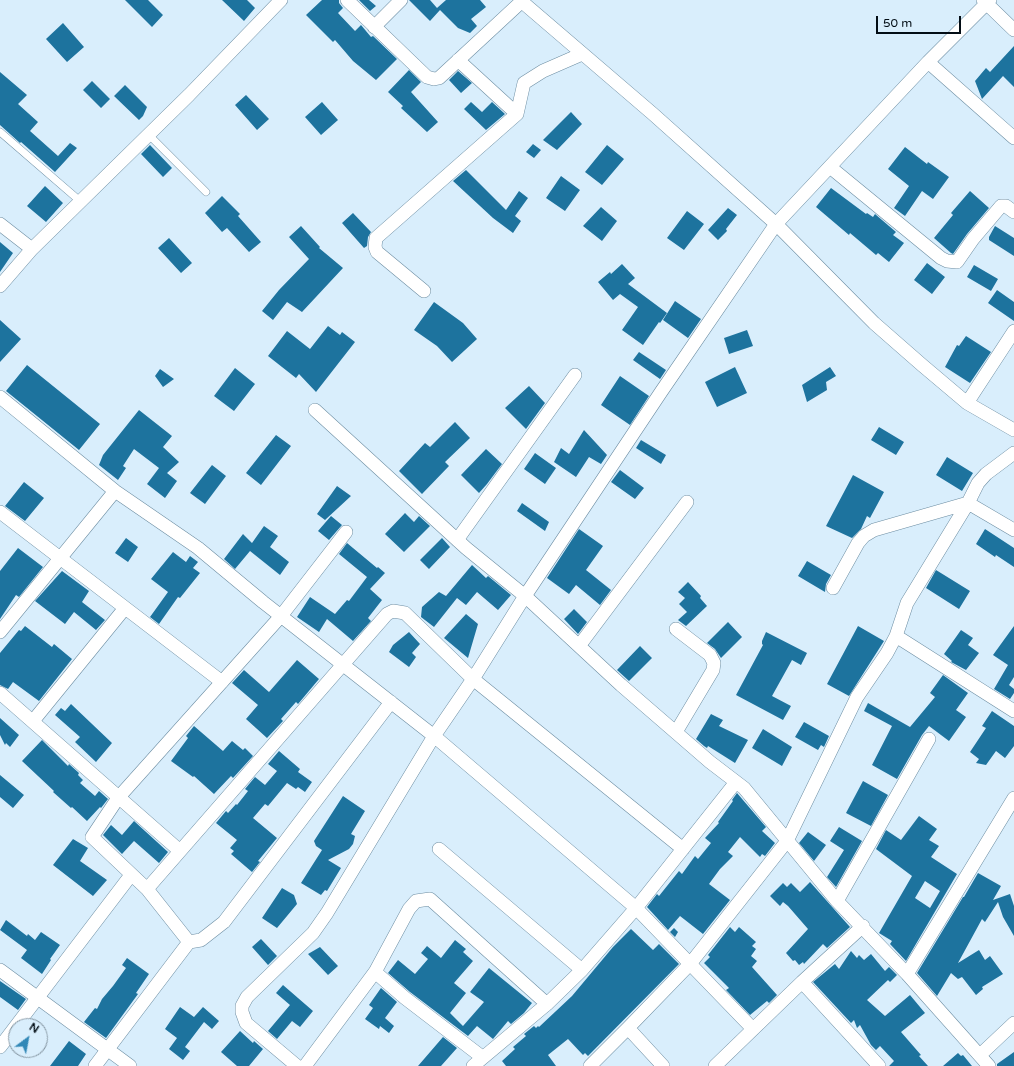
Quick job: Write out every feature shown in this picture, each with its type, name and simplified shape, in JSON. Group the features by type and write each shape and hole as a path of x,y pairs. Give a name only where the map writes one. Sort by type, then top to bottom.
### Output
{"street":[{"path":"0,286 32,249 189,95 281,0"},
{"path":"347,0 427,77 431,79 439,78 520,1 653,114 776,224 874,323 967,403 1014,430"},
{"path":"374,27 401,0"},
{"path":"297,1066 246,1023 242,1012 242,1006 247,997 313,933 327,913 434,736 474,679 525,596 661,392 776,224 987,1 1014,30"},
{"path":"424,291 377,252 375,243 376,238 517,114 524,83 543,71 582,54"},
{"path":"458,60 517,114"},
{"path":"928,62 1014,138"},
{"path":"830,167 941,258 947,261 957,262 982,228 1001,206 1006,206 1014,212"},
{"path":"0,224 32,249"},
{"path":"967,403 1014,332"},
{"path":"457,540 575,375"},
{"path":"0,397 114,491 198,548 281,616 434,736 636,908 753,1030"},
{"path":"315,410 457,540 525,596 621,685 744,788 837,901 863,926 986,1063 1014,1023"},
{"path":"590,1066 690,964 787,840 857,697 887,653 896,636 907,603 982,478 1014,453"},
{"path":"0,632 114,491"},
{"path":"579,646 687,502"},
{"path":"834,588 858,542 870,532 968,503 1014,530"},
{"path":"0,512 222,682"},
{"path":"189,942 147,889 92,838 118,798 281,616 346,532"},
{"path":"33,721 125,608"},
{"path":"147,889 387,614 393,611 405,613 474,679 683,849"},
{"path":"676,629 710,655 714,663 713,670 676,732"},
{"path":"896,636 1014,711"},
{"path":"0,693 180,851"},
{"path":"95,1066 189,942 201,940 224,922 391,702"},
{"path":"837,901 929,739"},
{"path":"375,972 477,1062 547,1004 582,970 636,908 736,782"},
{"path":"907,974 1014,798"},
{"path":"439,849 582,970"},
{"path":"22,1018 132,875"},
{"path":"305,1066 375,972 409,908 416,901 430,899 547,1004"},
{"path":"715,1066 802,982 863,926"},
{"path":"0,970 130,1066"},
{"path":"802,982 879,1066"},
{"path":"628,1028 663,1066"},
{"path":"0,1047 8,1036"}],"lane":[{"path":"0,132 80,202"},
{"path":"148,134 206,192"}],"building":[{"path":"125,0 148,0 163,15 152,27"},
{"path":"222,0 247,0 255,8 244,21"},
{"path":"322,0 339,0 339,3 343,8 338,13 355,31 361,25 371,37 373,36 397,59 376,80 353,61 335,40 333,42 306,15"},
{"path":"359,0 369,0 376,6 370,11"},
{"path":"409,0 430,0 437,8 446,0 480,0 486,7 471,19 477,26 470,33 458,28 440,10 430,21"},
{"path":"63,23 84,47 67,62 46,39"},
{"path":"1014,46 1014,87 1003,76 982,99 975,81 986,68 990,72"},
{"path":"409,70 421,82 411,92 438,122 427,132 401,108 403,106 388,92"},
{"path":"458,71 472,83 461,93 449,80"},
{"path":"0,72 27,95 18,104 38,122 30,131 58,156 70,143 77,148 55,172 0,125"},
{"path":"92,81 110,99 101,108 83,90"},
{"path":"125,85 147,107 143,116 139,120 114,96"},
{"path":"246,95 269,119 257,130 235,105"},
{"path":"322,102 338,120 321,135 305,117"},
{"path":"471,102 482,112 492,102 505,114 486,130 464,109"},
{"path":"571,112 582,124 557,150 543,140"},
{"path":"533,144 541,150 534,158 526,152"},
{"path":"150,145 172,168 163,177 141,154"},
{"path":"607,145 624,159 602,185 585,172"},
{"path":"905,147 927,164 928,162 949,177 933,199 922,191 905,216 894,208 909,186 888,169"},
{"path":"466,170 506,210 519,191 528,198 515,216 521,221 513,233 493,218 453,181"},
{"path":"561,176 580,190 565,211 546,198"},
{"path":"45,186 63,203 46,222 27,206"},
{"path":"831,188 866,214 867,213 873,217 875,214 896,232 893,235 904,243 889,262 878,253 876,255 850,233 849,235 816,207"},
{"path":"970,191 989,208 967,234 953,254 934,238 953,215 951,213"},
{"path":"222,196 240,214 238,216 261,242 249,252 227,228 222,232 205,213"},
{"path":"601,207 617,221 602,241 583,226"},
{"path":"728,208 737,215 726,229 727,231 718,240 708,230"},
{"path":"687,211 704,224 684,250 667,238"},
{"path":"353,213 371,232 368,237 367,246 364,248 342,223"},
{"path":"301,226 320,247 319,248 343,268 302,312 287,302 273,320 262,311 279,290 309,259 289,237"},
{"path":"995,226 1014,238 1014,256 989,240"},
{"path":"169,238 192,263 181,273 158,248"},
{"path":"0,242 13,253 0,272"},
{"path":"927,263 945,277 932,294 914,280"},
{"path":"622,264 635,278 628,284 667,313 643,345 622,330 638,307 620,294 613,300 598,282 610,272 611,274"},
{"path":"974,265 998,279 991,291 967,277"},
{"path":"997,290 1014,302 1014,321 988,303"},
{"path":"675,301 701,319 688,338 663,320"},
{"path":"434,302 463,323 477,339 452,362 437,346 414,330"},
{"path":"0,320 21,339 0,362"},
{"path":"328,326 340,335 342,332 355,342 316,392 299,374 296,378 268,356 287,331 310,349"},
{"path":"747,330 753,346 729,354 724,338"},
{"path":"966,336 991,352 970,383 945,367 957,345 959,346"},
{"path":"639,352 666,370 660,379 633,360"},
{"path":"27,365 100,424 79,450 6,391"},
{"path":"735,367 747,393 717,407 705,382"},
{"path":"830,367 836,376 826,382 827,390 807,402 802,385"},
{"path":"235,368 255,384 234,411 214,396"},
{"path":"160,369 174,379 163,387 155,376"},
{"path":"620,376 649,396 630,425 601,405"},
{"path":"529,386 545,403 526,429 505,408"},
{"path":"139,410 172,436 163,447 179,462 167,473 177,481 165,498 147,484 159,468 134,449 123,466 126,468 118,480 99,465 103,455"},
{"path":"455,422 470,438 445,462 449,466 422,494 399,471 425,443 430,447"},
{"path":"879,427 904,442 896,455 871,440"},
{"path":"584,430 607,455 601,464 589,457 576,477 554,462 561,448 569,454"},
{"path":"276,435 291,446 261,485 246,473"},
{"path":"641,440 666,455 661,464 636,448"},
{"path":"486,449 502,464 479,493 461,475"},
{"path":"535,453 556,468 545,484 524,469"},
{"path":"947,457 973,473 962,491 936,475"},
{"path":"212,465 226,476 205,504 190,493"},
{"path":"620,470 644,488 635,499 611,482"},
{"path":"853,475 884,492 870,518 867,516 861,529 852,538 826,526"},
{"path":"24,482 44,498 25,521 5,506"},
{"path":"337,486 351,496 325,520 317,514"},
{"path":"522,503 549,522 545,531 517,511"},
{"path":"405,513 414,522 419,516 430,526 404,552 385,534"},
{"path":"331,516 342,525 329,540 318,531"},
{"path":"264,526 278,536 270,547 289,562 280,575 250,551 235,569 224,559 243,534 252,543"},
{"path":"579,529 603,546 586,570 611,590 600,605 576,585 569,594 547,578"},
{"path":"985,529 1014,548 1014,567 996,555 995,557 976,544"},
{"path":"126,538 138,547 128,562 115,553"},
{"path":"442,538 450,547 429,569 420,560"},
{"path":"347,543 385,573 370,589 382,600 368,618 371,621 353,641 327,619 319,632 297,617 310,597 335,614 347,600 349,601 367,577 339,554"},
{"path":"18,548 43,567 19,597 16,595 0,619 0,571"},
{"path":"173,552 186,562 190,556 198,562 193,568 200,573 180,598 178,597 159,624 150,617 168,592 151,579"},
{"path":"807,561 831,575 826,584 825,592 798,576"},
{"path":"472,565 486,578 488,576 511,595 498,610 477,592 466,605 457,598 434,627 421,617 422,607 439,592 446,596"},
{"path":"936,570 970,591 959,609 926,588"},
{"path":"62,571 89,591 82,602 105,620 96,630 74,612 65,624 35,601"},
{"path":"688,582 701,596 700,598 707,606 686,626 678,620 687,612 679,604 685,598 678,592"},
{"path":"574,609 587,622 578,634 564,619"},
{"path":"466,614 478,624 468,658 444,638"},
{"path":"728,622 742,637 721,658 715,649 707,643"},
{"path":"25,626 52,647 54,644 72,659 39,701 13,682 8,689 0,685 0,653 19,630 21,631"},
{"path":"858,626 884,641 849,696 827,684"},
{"path":"1014,626 1014,677 1009,685 1014,689 1014,693 1010,699 994,689 1008,665 993,655"},
{"path":"961,630 973,638 968,645 979,653 966,670 951,662 952,661 944,654"},
{"path":"409,632 420,644 412,653 416,657 409,667 389,652 393,645"},
{"path":"766,632 807,653 801,665 792,660 772,696 791,706 783,720 736,695 763,645 762,641"},
{"path":"640,646 652,658 629,681 617,670"},
{"path":"297,660 319,679 298,704 296,702 281,719 283,721 267,738 246,719 258,705 232,683 244,670 269,692"},
{"path":"943,675 968,693 956,710 966,717 949,741 929,726 922,735 897,779 872,765 892,726 864,711 868,703 910,727 935,697 930,693"},
{"path":"71,704 112,743 96,762 75,742 80,737 55,715 61,708 65,711"},
{"path":"992,711 1014,726 1014,746 1005,758 996,751 986,765 976,763 979,759 970,752 986,728 982,726"},
{"path":"711,714 723,720 719,726 748,740 735,763 708,746 707,748 696,739"},
{"path":"0,718 19,735 10,747 6,743 5,745 0,735"},
{"path":"804,722 829,736 824,747 821,745 818,750 795,737"},
{"path":"194,726 223,751 232,741 243,750 245,748 253,756 233,778 231,776 214,794 194,776 193,777 171,761 188,738 186,736"},
{"path":"763,729 792,747 782,766 752,748"},
{"path":"42,740 68,766 69,764 79,773 78,775 83,780 80,783 95,796 99,791 108,799 87,821 53,792 54,791 22,761"},
{"path":"279,751 300,769 298,772 312,782 305,792 298,787 296,789 287,783 268,806 265,804 253,818 277,838 258,861 260,862 252,872 231,854 234,851 230,848 237,840 216,823 226,811 228,813 236,804 237,805 248,791 245,789 255,777 265,785 277,771 268,764"},
{"path":"0,775 24,795 13,808 0,797"},
{"path":"863,781 888,795 871,826 846,813"},
{"path":"737,793 766,827 762,831 775,843 765,856 762,854 760,857 740,837 728,852 733,856 720,869 709,884 730,900 703,934 680,916 668,930 647,907 657,894 659,896 679,871 682,874 695,856 698,859 711,843 705,838 719,823 718,822"},
{"path":"343,796 365,811 351,834 355,836 353,844 349,849 328,860 341,868 327,891 325,890 321,895 301,883 322,850 316,846 314,841"},
{"path":"919,816 937,829 929,840 939,846 931,857 957,874 906,961 890,944 892,941 879,933 912,876 876,849 886,830 901,840","holes":["925,881 940,891 930,908 915,898"]},
{"path":"134,821 168,852 159,863 134,841 122,854 103,835 111,825 122,835"},
{"path":"839,827 862,841 836,887 827,877 844,850 830,841"},
{"path":"808,832 826,845 814,861 799,843"},
{"path":"73,839 88,848 80,861 107,880 93,896 53,865"},
{"path":"978,873 1001,886 993,900 1010,894 1014,906 1014,936 1003,917 998,902 985,922 982,919 958,963 979,950 985,960 990,956 1003,974 982,987 983,989 976,995 962,977 958,979 951,973 937,996 917,973"},
{"path":"810,882 850,927 827,948 823,944 804,964 803,962 799,965 786,953 808,929 788,906 783,902 780,906 770,896 783,883 787,887 791,883 800,892"},
{"path":"282,888 294,895 297,904 277,928 262,918"},
{"path":"6,920 27,936 28,934 35,940 41,932 60,945 42,974 21,958 27,950 0,930"},
{"path":"730,927 735,932 739,927 756,942 752,946 756,949 751,956 757,961 752,967 777,995 769,1003 767,1001 750,1015 726,990 729,988 704,963 710,957 708,955"},
{"path":"674,928 678,932 675,937 670,932"},
{"path":"631,929 653,950 659,944 679,964 588,1056 585,1053 583,1055 568,1039 548,1055 556,1066 506,1066 502,1061 515,1049 513,1047 526,1036 524,1034 534,1026 536,1028 538,1026 539,1027 572,996 613,947"},
{"path":"261,939 277,956 268,965 252,947"},
{"path":"455,940 466,949 463,952 473,961 454,983 466,993 450,1013 463,1026 484,1002 470,992 489,968 532,1003 524,1013 511,1024 508,1021 493,1039 477,1026 468,1036 410,992 388,973 398,960 415,974 428,959 421,953 427,946 441,958"},
{"path":"320,947 338,966 328,975 308,954"},
{"path":"851,951 857,958 859,955 864,960 871,954 885,971 889,967 897,975 890,982 888,980 867,1000 885,1016 910,995 925,1013 901,1032 921,1055 919,1056 928,1066 889,1066 894,1061 880,1046 876,1050 871,1045 860,1025 857,1028 854,1020 851,1023 813,982 835,964 839,969"},
{"path":"127,958 149,974 136,993 138,994 106,1038 84,1022 95,1008 97,1009 102,999 126,968 122,965"},
{"path":"0,981 26,999 18,1010 0,997"},
{"path":"283,985 313,1011 300,1027 292,1021 277,1039 268,1031 290,1005 276,993"},
{"path":"381,988 397,1002 385,1018 394,1026 389,1033 380,1026 379,1029 365,1019 373,1008 369,1005"},
{"path":"180,1007 194,1017 203,1007 219,1021 212,1029 204,1022 185,1047 190,1051 183,1060 169,1049 177,1038 165,1029"},
{"path":"240,1031 253,1043 254,1041 263,1049 249,1066 237,1066 221,1052"},
{"path":"443,1037 457,1048 441,1066 418,1066"},
{"path":"69,1041 86,1054 78,1066 50,1066"},
{"path":"1014,1052 1014,1066 997,1066 997,1064"},
{"path":"958,1053 961,1056 963,1055 972,1066 943,1066"}]}
